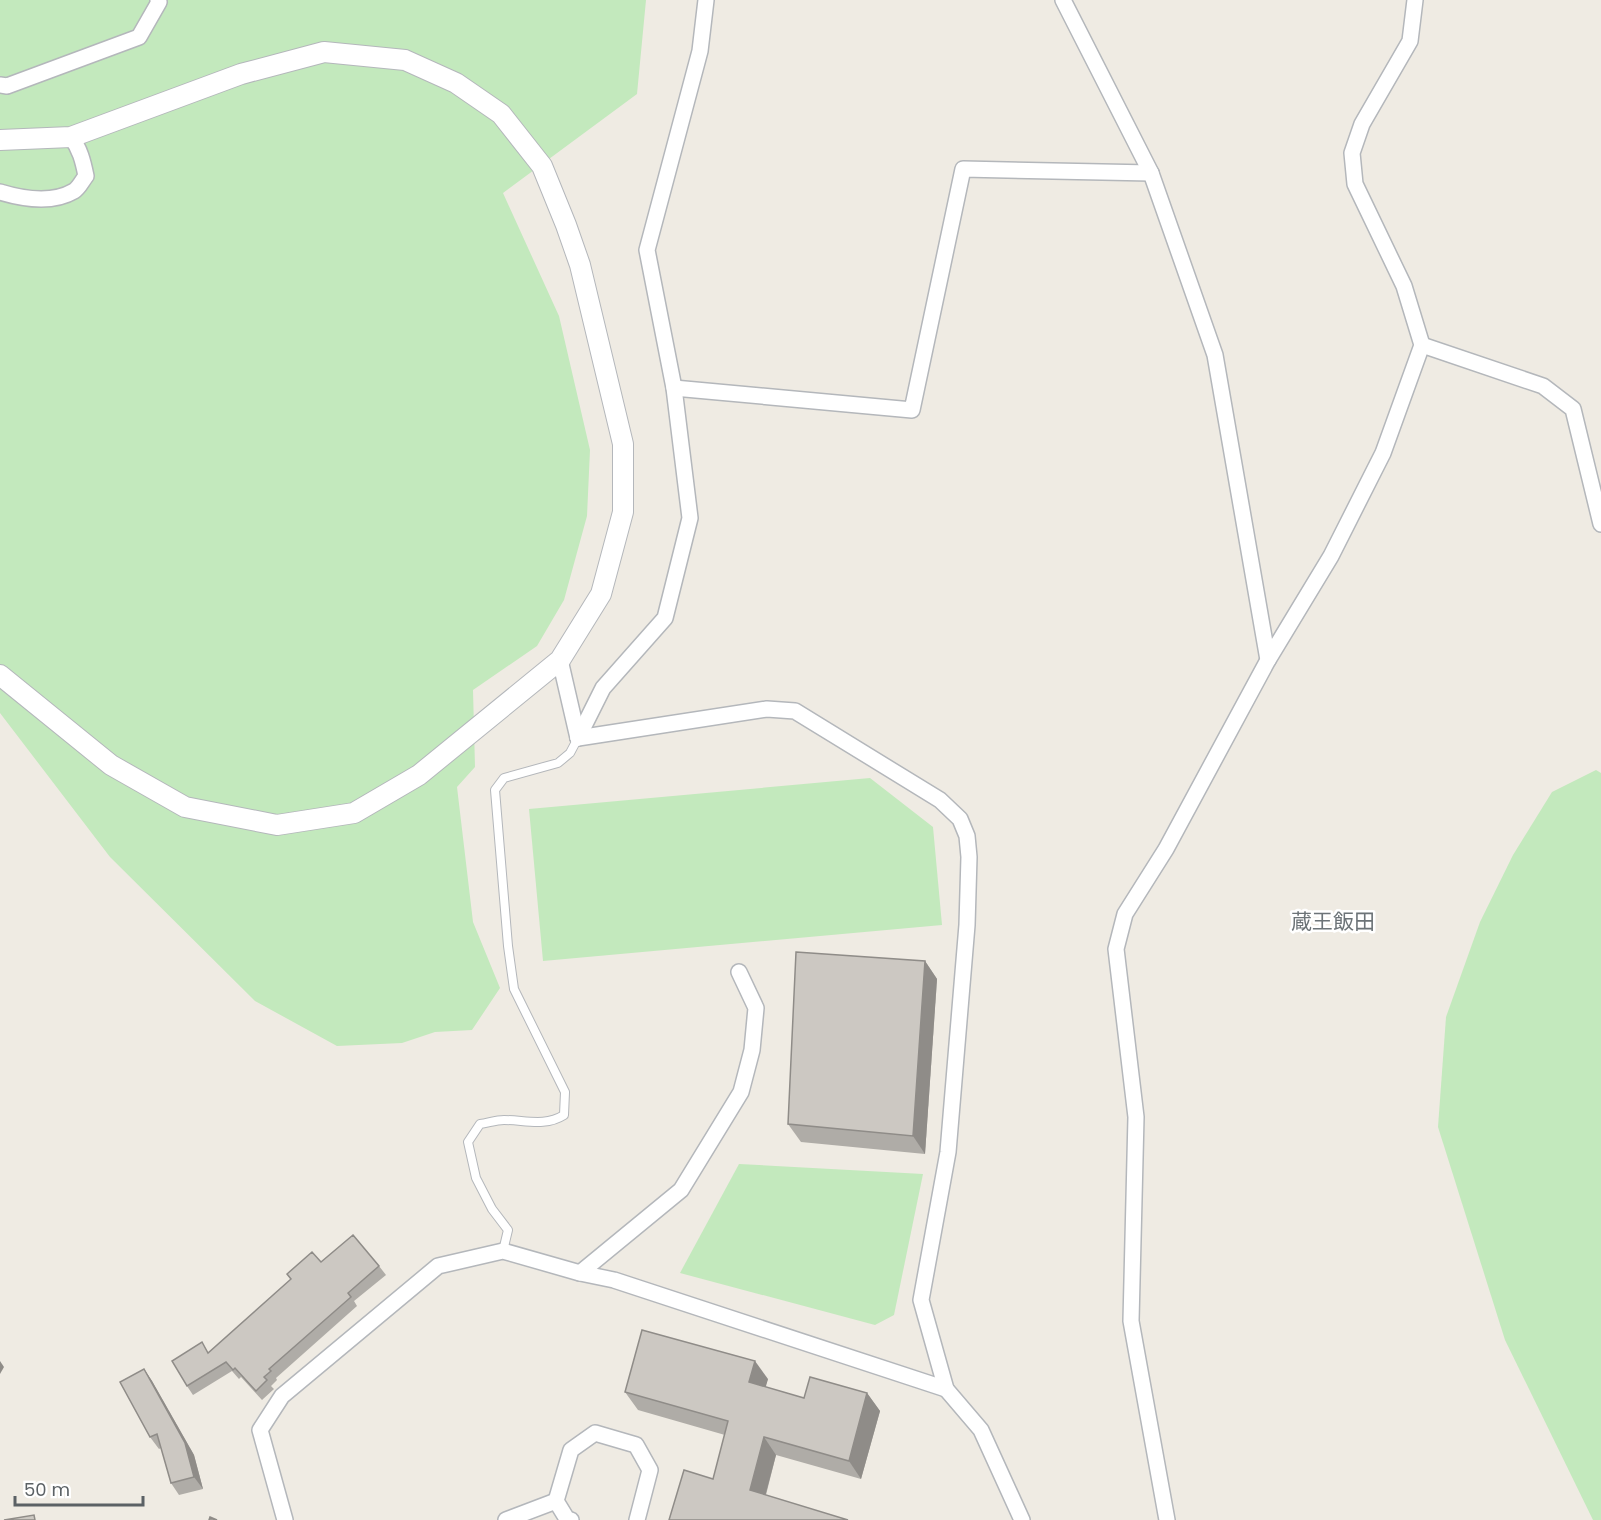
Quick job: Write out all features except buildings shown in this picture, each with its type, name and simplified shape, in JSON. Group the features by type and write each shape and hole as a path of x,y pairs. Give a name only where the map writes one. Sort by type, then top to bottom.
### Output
{"street":[{"path":"0,86 7,86 139,37 159,2 158,0"},
{"path":"578,738 603,688 666,618 690,518 674,388 647,250 700,51 706,0"},
{"path":"1063,0 1150,172 1215,355 1268,660"},
{"path":"1167,1520 1131,1321 1136,1117 1116,949 1125,914 1166,849 1268,660 1331,556 1383,453 1422,345 1404,286 1355,184 1352,153 1362,124 1410,41 1414,0"},
{"path":"0,140 71,137 241,74 324,52 405,60 456,83 501,114 542,166 580,265 623,444 623,512 601,594 560,660 419,775 354,813 276,825 185,807 111,765 0,675"},
{"path":"0,192 19,197 51,199 76,190 86,176 78,147 71,137"},
{"path":"674,388 912,410 963,169 1150,172"},
{"path":"1422,345 1543,386 1573,409 1601,524"},
{"path":"560,660 578,738"},
{"path":"578,738 755,711 795,711 940,800 960,819 967,836 969,857 967,925 954,1099 948,1152 921,1300 946,1389 981,1430 1022,1520"},
{"path":"580,1274 681,1190 741,1092 752,1050 756,1008 739,972"},
{"path":"285,1520 260,1430 282,1396 438,1266 503,1251 580,1274 614,1280 946,1389"},
{"path":"571,1520 567,1519 556,1501 571,1450 595,1433 636,1445 650,1470 637,1520"},
{"path":"506,1520 556,1501"}],"lane":[{"path":"503,1251 508,1230 492,1209 476,1178 468,1142 480,1124 501,1120 554,1121 564,1115 565,1092 514,989 495,790 504,778 558,763 570,753 578,738"}],"green space":[{"path":"0,0 646,0 637,94 503,193 559,316 590,450 587,516 564,600 537,646 473,690 475,767 457,787 473,922 500,988 472,1030 435,1032 402,1043 337,1046 255,1001 110,857 0,713"},
{"path":"1596,770 1601,773 1601,1520 1593,1520 1505,1340 1438,1127 1446,1017 1480,922 1513,855 1552,792"},
{"path":"870,778 933,827 942,925 543,961 529,809"},
{"path":"739,1164 923,1174 894,1315 875,1325 680,1273"}],"district":[{"name":"蔵王飯田","path":"1333,921"}]}
